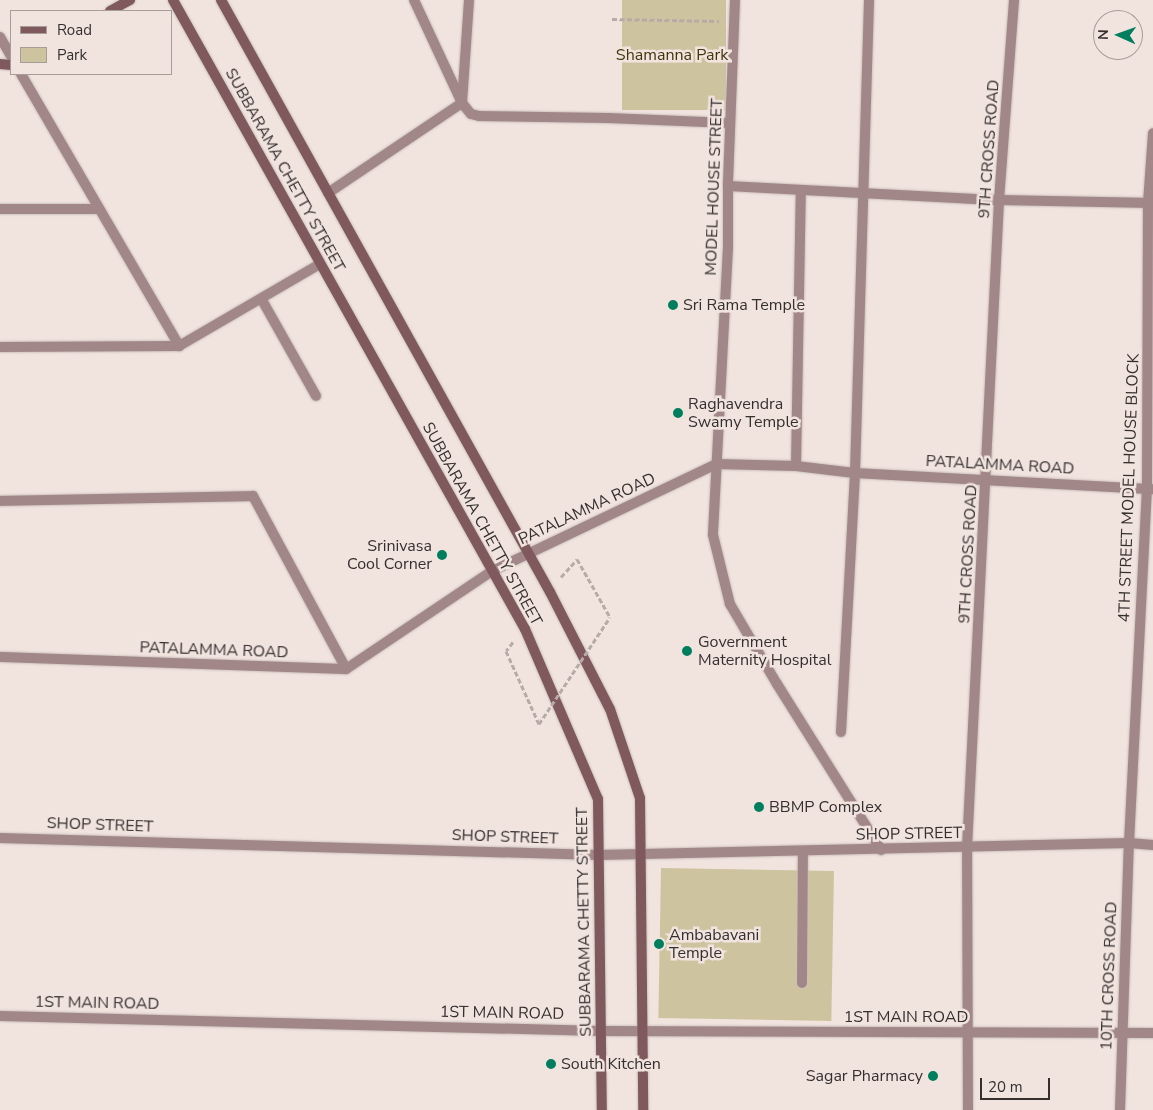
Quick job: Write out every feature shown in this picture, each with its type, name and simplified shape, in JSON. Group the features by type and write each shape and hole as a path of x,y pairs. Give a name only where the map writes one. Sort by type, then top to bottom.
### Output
{"main road":[{"path":"112,10 130,0"},
{"name":"SUBBARAMA CHETTY STREET","path":"173,0 524,629 598,799 602,1110"},
{"name":"SUBBARAMA CHETTY STREET","path":"221,0 550,592 610,709 640,798 643,1110"}],"street":[{"path":"414,0 462,103 471,114 479,116 608,118 730,123"},
{"path":"462,103 469,0"},
{"name":"MODEL HOUSE STREET","path":"735,0 728,186 728,247 713,535 730,604 777,684 881,850"},
{"path":"842,732 855,473 869,0"},
{"name":"9TH CROSS ROAD","path":"968,1110 967,848 987,480 999,200 1014,0"},
{"path":"0,37 10,54"},
{"path":"22,75 179,346"},
{"path":"328,193 462,103"},
{"name":"4TH STREET MODEL HOUSE BLOCK","path":"1129,843 1150,488 1153,133"},
{"path":"728,186 999,200 1151,203"},
{"path":"796,466 802,190"},
{"path":"0,209 100,209"},
{"path":"0,347 179,346 262,300 320,264"},
{"path":"262,300 316,396"},
{"name":"PATALAMMA ROAD","path":"0,657 346,669 492,571 528,552 716,464 796,466 855,473 1150,488"},
{"path":"0,500 253,496 346,669"},
{"name":"SHOP STREET","path":"0,838 599,855 1129,843 1153,845"},
{"name":"10TH CROSS ROAD","path":"1120,1110 1129,843"},
{"path":"802,983 803,851"},
{"name":"1ST MAIN ROAD","path":"0,1016 601,1031 1153,1033"}],"path":[{"path":"612,19 734,22"},
{"path":"506,651 539,724 610,617 577,559 550,592"}],"green space":[{"name":"Shamanna Park","path":"622,0 726,0 726,110 622,110"},
{"path":"661,868 834,871 831,1021 658,1018"}],"place":[{"name":"Sri Rama Temple","path":"673,305"},
{"name":"Raghavendra Swamy Temple","path":"678,413"},
{"name":"Srinivasa Cool Corner","path":"442,555"},
{"name":"Government Maternity Hospital","path":"687,651"},
{"name":"BBMP Complex","path":"759,807"},
{"name":"Ambabavani Temple","path":"659,944"},
{"name":"South Kitchen","path":"551,1064"},
{"name":"Sagar Pharmacy","path":"933,1076"}]}
